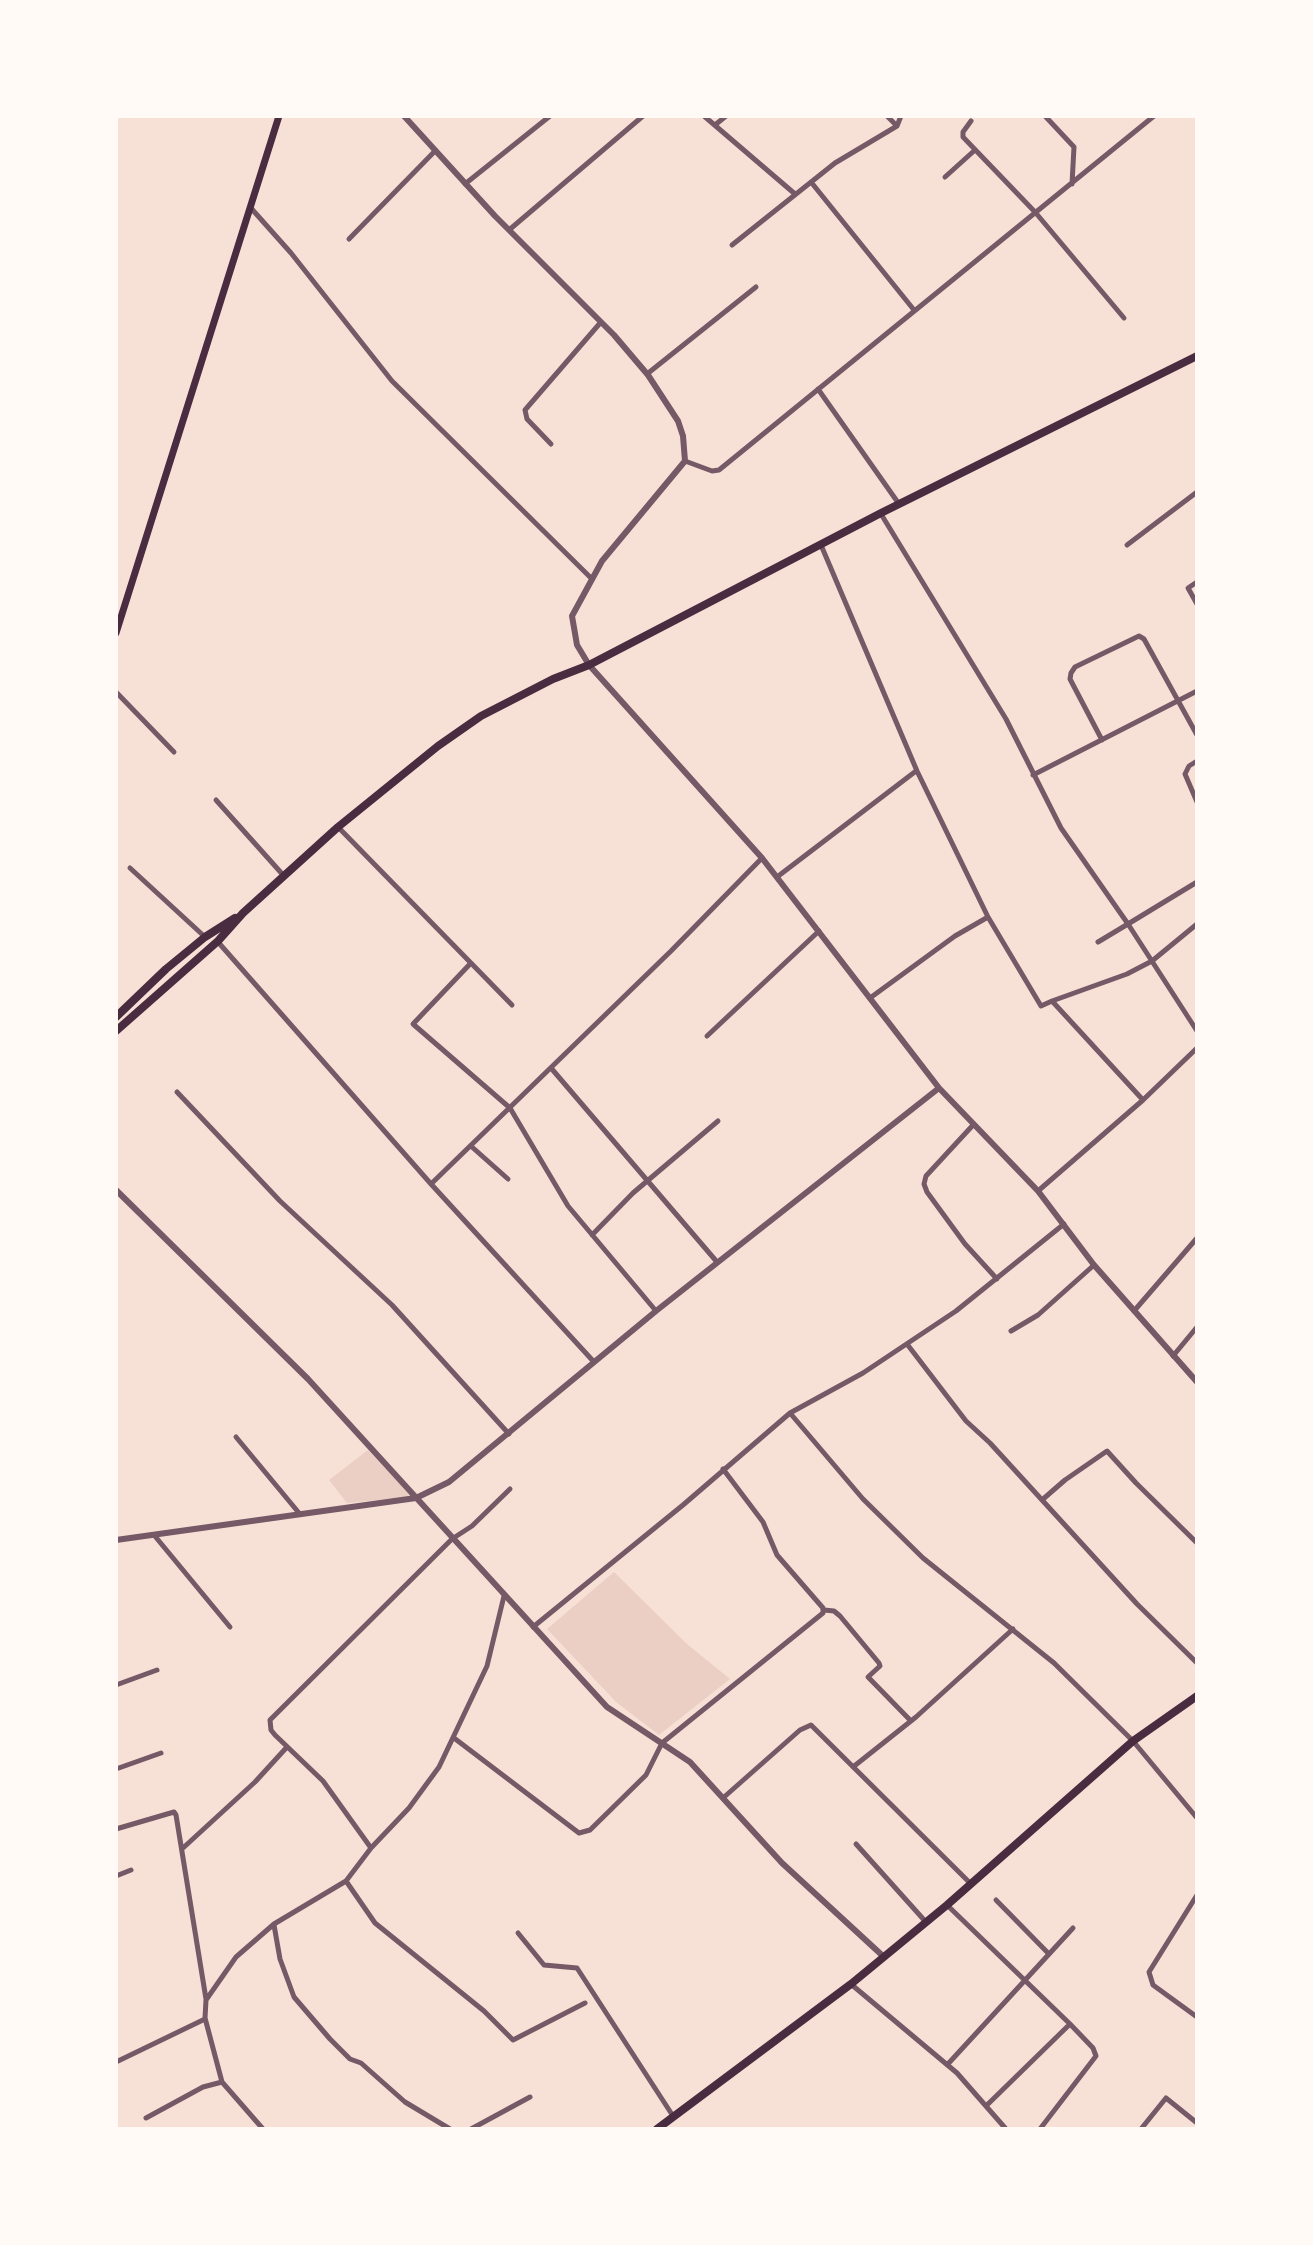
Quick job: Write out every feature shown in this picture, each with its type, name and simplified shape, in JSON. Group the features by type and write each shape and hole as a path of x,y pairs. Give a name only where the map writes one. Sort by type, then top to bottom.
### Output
{"main road":[{"path":"116,633 279,116"},
{"path":"116,1031 218,941 243,913 338,827 438,746 481,716 553,679 589,665 899,504 1196,359"},
{"path":"116,1017 205,937 243,913"},
{"path":"657,2129 851,1984 947,1905 1133,1741 1197,1696"}],"street":[{"path":"404,116 465,184 601,322 647,374 678,421 685,461 602,561 572,616 577,645 589,665 762,858 939,1088 1038,1191 1094,1265 1197,1382"},
{"path":"465,184 550,116"},
{"path":"509,230 643,116"},
{"path":"704,116 795,194"},
{"path":"715,125 726,116"},
{"path":"887,116 897,126"},
{"path":"732,245 835,163 897,126 901,116"},
{"path":"1045,116 1074,147 1072,184"},
{"path":"685,461 707,470 719,470 1154,116"},
{"path":"971,121 962,135 1035,212 1124,318"},
{"path":"945,177 975,150"},
{"path":"349,239 435,151"},
{"path":"811,182 914,310"},
{"path":"250,207 291,253 392,381 592,579"},
{"path":"647,374 756,287"},
{"path":"551,444 527,419 525,410 601,322"},
{"path":"818,389 899,504"},
{"path":"1127,545 1197,492"},
{"path":"881,513 1006,719 1061,828 1197,1031"},
{"path":"821,544 917,771 988,917 1041,1006 1117,978 1152,961 1197,924"},
{"path":"1197,582 1188,588 1197,604"},
{"path":"1102,740 1070,679 1071,673 1075,667 1139,636 1144,639 1197,735"},
{"path":"1033,775 1197,691"},
{"path":"116,692 174,752"},
{"path":"1197,761 1189,766 1185,774 1197,802"},
{"path":"777,877 917,771"},
{"path":"216,800 285,876"},
{"path":"338,827 512,1005"},
{"path":"431,1184 472,1147 762,858"},
{"path":"130,868 205,937"},
{"path":"1098,942 1197,882"},
{"path":"870,998 955,936 988,917"},
{"path":"707,1036 819,931"},
{"path":"218,941 431,1184 594,1362"},
{"path":"470,964 413,1024 510,1108 568,1206 656,1311"},
{"path":"1052,1001 1143,1100"},
{"path":"1038,1191 1143,1100 1197,1048"},
{"path":"551,1068 717,1262"},
{"path":"116,1540 416,1498 449,1482 656,1311 939,1088"},
{"path":"177,1092 280,1201 392,1305 509,1434"},
{"path":"592,1235 648,1180 718,1121"},
{"path":"975,1123 926,1176 924,1184 965,1244 997,1279"},
{"path":"472,1147 508,1179"},
{"path":"116,1190 308,1379 607,1707 690,1762 782,1863 884,1957"},
{"path":"533,1627 790,1413 863,1373 907,1344 997,1279 1064,1224"},
{"path":"1134,1311 1197,1238"},
{"path":"1011,1331 1038,1315 1094,1265"},
{"path":"1173,1357 1197,1327"},
{"path":"907,1344 966,1421 1137,1604 1197,1663"},
{"path":"790,1413 863,1499 923,1558 1054,1663 1133,1741 1197,1818"},
{"path":"236,1437 299,1513"},
{"path":"1042,1500 1107,1451 1197,1543"},
{"path":"723,1469 763,1522 777,1555 824,1610 834,1611 840,1616 879,1663 880,1666 868,1677 911,1721"},
{"path":"371,1848 323,1781 271,1730 270,1720 452,1539 472,1526 510,1489"},
{"path":"153,1534 230,1627"},
{"path":"206,2000 236,1957 274,1924 346,1881 371,1848 409,1808 439,1767 487,1666 504,1596"},
{"path":"454,1738 579,1833 590,1830 646,1775 662,1743 824,1610"},
{"path":"853,1767 911,1721 1013,1629"},
{"path":"116,1685 157,1670"},
{"path":"723,1798 800,1730 808,1726 816,1728 970,1883"},
{"path":"182,1849 255,1782 287,1747"},
{"path":"116,1769 161,1753"},
{"path":"116,1829 174,1812 178,1817 206,2000 205,2018 222,2082 263,2129"},
{"path":"856,1844 925,1921"},
{"path":"116,1876 131,1870"},
{"path":"346,1881 375,1923 484,2011 513,2040 585,2003"},
{"path":"1197,1895 1149,1972 1153,1985 1197,2017"},
{"path":"996,1900 1049,1954"},
{"path":"947,1905 1095,2050 1095,2058 1040,2129"},
{"path":"274,1924 280,1959 294,1997 321,2029 350,2059 361,2063 405,2102 450,2129"},
{"path":"947,2065 1073,1928"},
{"path":"518,1933 544,1965 577,1968 673,2117"},
{"path":"851,1984 947,2065 1006,2129"},
{"path":"116,2062 205,2018"},
{"path":"986,2106 1070,2024"},
{"path":"146,2118 203,2087 222,2082"},
{"path":"471,2129 530,2097"},
{"path":"1141,2129 1166,2098 1197,2123"}],"shaded area":[{"path":"368,1450 412,1497 347,1503 329,1480"},
{"path":"614,1572 687,1644 730,1679 659,1735 616,1702 547,1629"}]}
